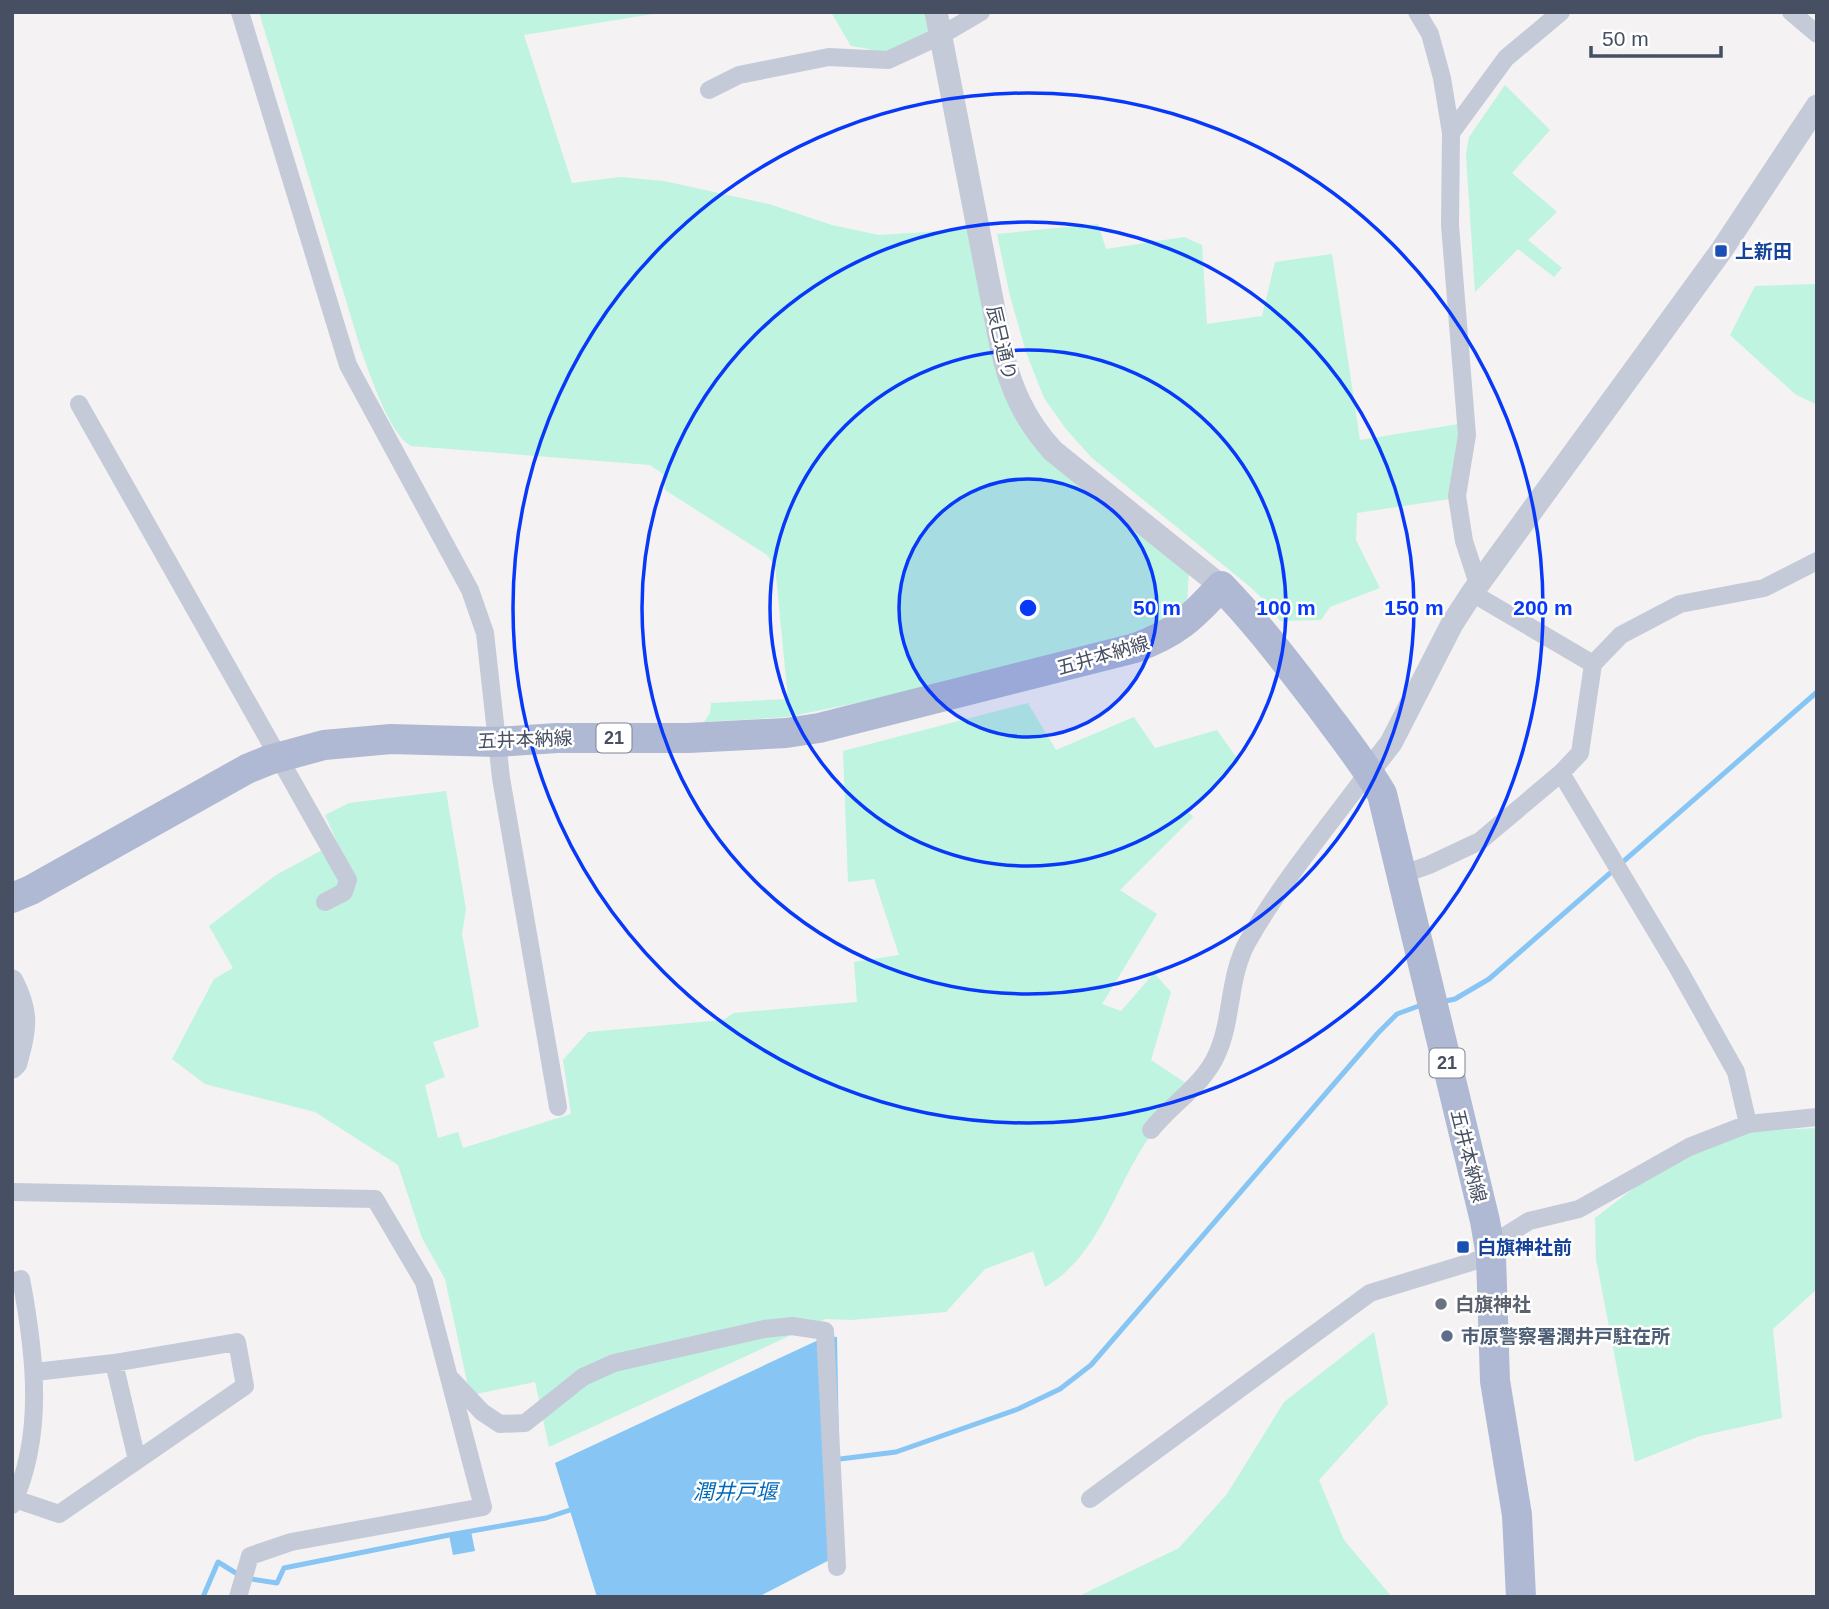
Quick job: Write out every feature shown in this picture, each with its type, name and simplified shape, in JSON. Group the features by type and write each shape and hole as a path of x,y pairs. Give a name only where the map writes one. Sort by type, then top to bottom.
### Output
{"main road":[{"name":"五井本納線","path":"12,898 31,890 247,769 324,745 424,739 497,742 557,738 753,736 819,728 1135,648 1176,630 1193,617 1221,586 1250,615 1274,645 1369,771 1382,794 1485,1221 1490,1251 1495,1381 1517,1515 1521,1597"}],"street":[{"path":"240,12 348,365 470,590 485,633 503,790 558,1107"},
{"name":"辰巳通り","path":"936,12 1007,372 1025,416 1053,451 1221,586"},
{"path":"709,90 738,75 829,57 888,60 940,36 981,12"},
{"path":"1418,12 1430,34 1442,78 1451,134 1450,225 1467,435 1457,496 1475,588 1593,664"},
{"path":"1451,134 1506,58 1560,12"},
{"path":"1791,12 1817,34"},
{"path":"1151,1130 1163,1114 1204,1079 1219,1051 1234,981 1247,942 1298,867 1391,743 1452,624 1475,588 1721,251 1817,107"},
{"path":"79,404 348,880 344,892 325,902"},
{"path":"1401,875 1480,841 1562,773 1580,753 1593,664 1621,635 1680,604 1764,588 1817,561"},
{"path":"1562,773 1736,1072 1748,1124"},
{"path":"12,981 20,996 26,1026 16,1063 12,1067"},
{"path":"1090,1499 1370,1293 1490,1251 1529,1221 1579,1209 1689,1147 1748,1124 1817,1117"},
{"path":"12,1192 375,1199 425,1282 482,1507 291,1542 250,1556 238,1597"},
{"path":"12,1282 21,1279 35,1372 27,1464 14,1502 59,1514 245,1385 237,1342 114,1363 35,1372"},
{"path":"450,1378 482,1412 500,1424 525,1423 583,1377 614,1363 764,1329 792,1326 825,1331 837,1567"},
{"path":"114,1363 137,1460"}],"green space":[{"path":"259,12 665,12 524,35 572,183 620,177 664,181 769,204 832,225 879,235 974,229 1007,393 1189,567 1187,608 1142,633 871,700 787,717 704,722 710,713 711,703 788,699 775,565 767,555 665,490 663,474 650,465 411,446 403,439 388,417 361,350"},
{"path":"831,12 930,12 935,40 874,55 869,49 851,46"},
{"path":"1505,85 1550,130 1512,173 1557,212 1528,240 1562,268 1554,277 1518,249 1475,292 1466,155 1469,137"},
{"path":"1098,224 1106,249 1184,237 1202,245 1207,324 1262,316 1275,262 1332,254 1360,440 1471,422 1463,497 1357,513 1356,540 1380,588 1330,607 1321,620 1280,621 1249,586 1092,458 1066,429 1044,398 1026,352 1010,296 997,234"},
{"path":"1817,284 1817,405 1795,394 1730,335 1755,286"},
{"path":"1028,703 1056,750 1134,717 1155,748 1217,730 1239,761 1187,810 1193,817 1120,890 1157,914 1102,1004 1121,1011 1154,973 1171,992 1151,1060 1195,1089 1161,1122 1143,1147 1096,1235 1082,1255 1045,1287 1033,1251 985,1269 946,1312 851,1320 826,1319 549,1447 535,1382 476,1394 469,1391 445,1279 422,1238 398,1165 315,1112 205,1084 172,1059 214,979 233,968 209,926 276,875 337,842 325,815 349,803 446,791 466,909 462,934 479,1027 433,1042 445,1077 425,1085 438,1138 458,1132 463,1148 571,1114 563,1060 588,1032 723,1020 734,1013 857,1002 854,962 899,955 874,879 848,882 843,751"},
{"path":"1817,1128 1817,1289 1773,1329 1782,1418 1700,1436 1635,1462 1596,1259 1595,1218 1704,1134"},
{"path":"1374,1332 1388,1404 1319,1480 1344,1540 1392,1597 1077,1597 1179,1548 1227,1494 1284,1402"}],"water":[{"name":"潤井戸堰","path":"827,1336 837,1337 841,1554 758,1597 597,1597 555,1463"},
{"path":"471,1531 475,1551 453,1555 449,1535"}],"waterway":[{"path":"1441,1002 1455,999 1489,979 1817,692"},
{"path":"840,1459 896,1452 1018,1409 1060,1389 1091,1365 1378,1033 1397,1014 1424,1004"},
{"path":"203,1597 218,1562 244,1578 277,1583 284,1568 546,1518 570,1510"}],"place":[{"name":"上新田","path":"1721,251"},
{"name":"白旗神社前","path":"1463,1247"},
{"name":"白旗神社","path":"1441,1304"},
{"name":"市原警察署潤井戸駐在所","path":"1447,1336"}]}
